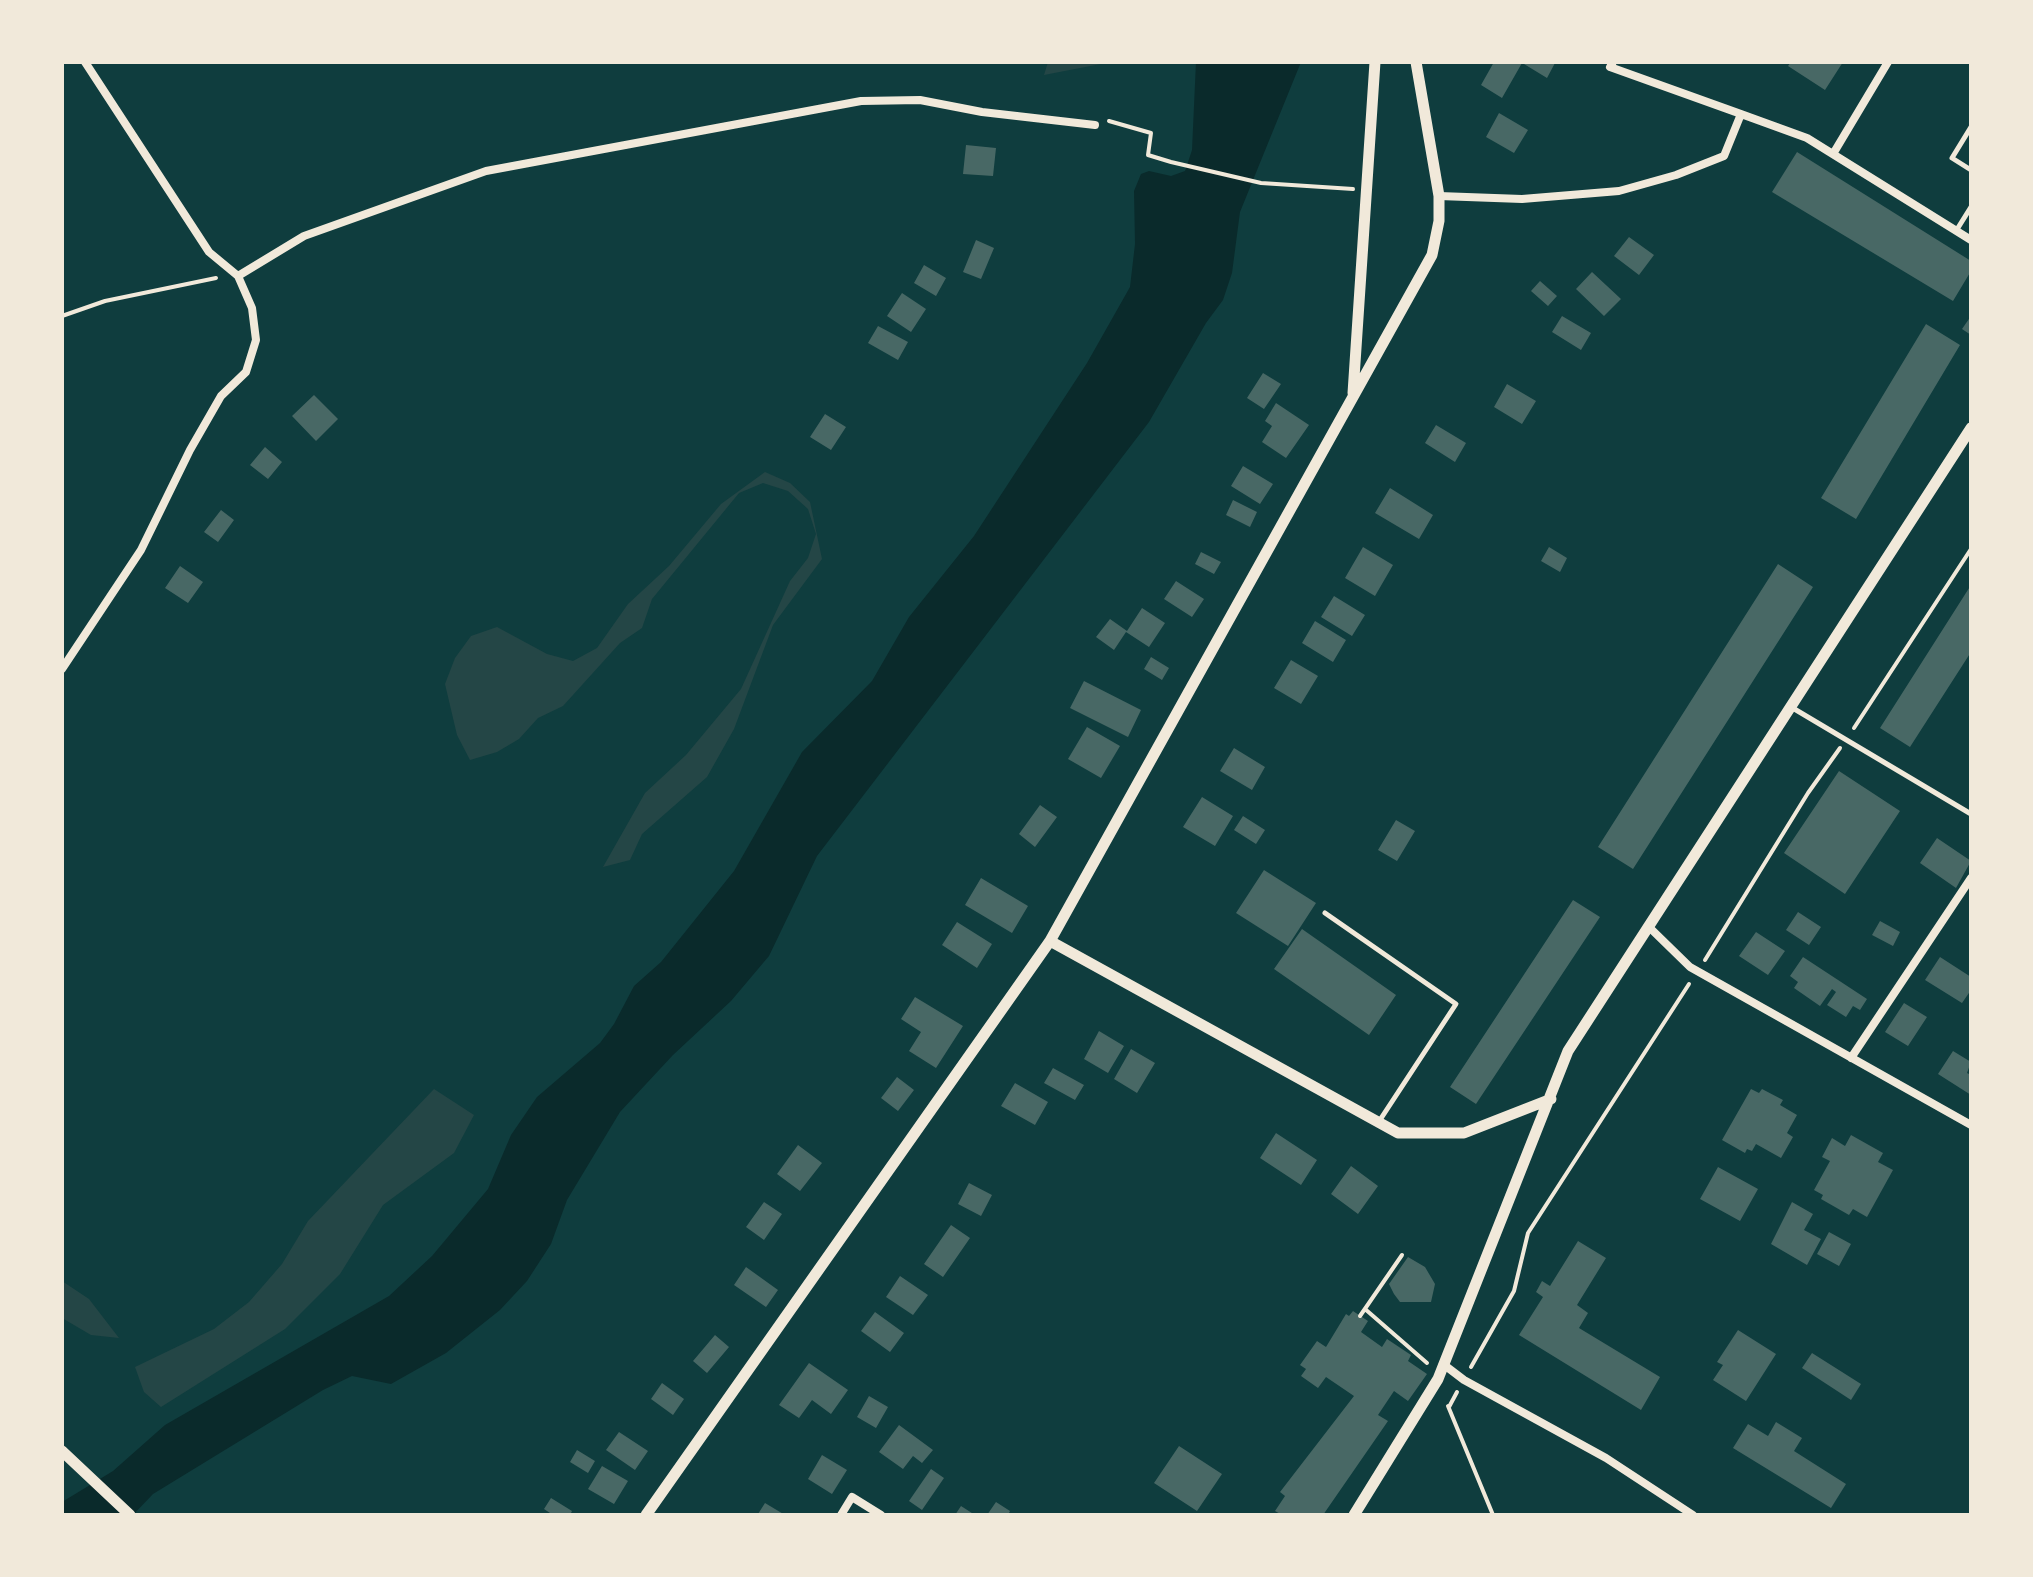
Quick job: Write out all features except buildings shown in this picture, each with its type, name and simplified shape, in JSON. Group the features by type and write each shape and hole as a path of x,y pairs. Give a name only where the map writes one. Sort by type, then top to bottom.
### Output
{"street":[{"path":"62,669 141,550 190,450 221,396 246,372 256,340 252,308 238,276 209,252 85,62"},
{"path":"1353,397 1375,62"},
{"path":"646,1515 1050,941 1432,255 1439,221 1439,196 1416,62"},
{"path":"1833,154 1888,62"},
{"path":"1611,64 1807,138 1971,240"},
{"path":"238,276 304,236 486,171 861,101 920,100 982,112 1095,125"},
{"path":"1439,196 1522,199 1619,191 1676,175 1724,156 1741,114"},
{"path":"1354,1515 1438,1379 1568,1051 1971,428"},
{"path":"1851,1058 1971,878"},
{"path":"1649,927 1690,967 1971,1125"},
{"path":"1050,941 1398,1133 1464,1133 1551,1099"},
{"path":"1443,1364 1606,1458 1693,1515"},
{"path":"62,1451 130,1515"},
{"path":"841,1515 852,1497 881,1515"}],"lane":[{"path":"1971,127 1952,158 1971,170"},
{"path":"1956,231 1971,207"},
{"path":"1791,707 1971,814"},
{"path":"1325,913 1456,1004 1377,1124"}],"path":[{"path":"1095,125 1109,121 1151,133 1148,155 1181,165 1261,183 1366,189"},
{"path":"62,316 105,301 238,276"},
{"path":"1360,1316 1402,1255"},
{"path":"1365,1309 1429,1364 1438,1379 1493,1515"}],"shaded area":[{"path":"1048,62 1111,62 1044,75"},
{"path":"1196,62 1301,62 1240,212 1232,273 1223,300 1206,323 1149,422 817,856 769,956 731,1001 673,1055 620,1112 567,1200 551,1244 527,1281 500,1310 446,1353 391,1384 352,1376 323,1390 153,1494 133,1515 62,1515 62,1502 113,1471 165,1425 389,1296 432,1256 488,1189 511,1135 537,1097 600,1043 634,986 661,962 734,871 802,752 872,681 909,617 974,536 1087,363 1130,287 1135,244 1134,191 1141,174 1149,171 1171,176 1185,171 1192,150"},
{"path":"765,472 790,483 810,502 822,559 773,625 734,729 707,777 642,834 630,860 603,867 645,793 686,755 741,689 790,581 808,558 816,534 808,509 788,491 763,483 739,493 652,599 642,628 620,643 563,706 538,718 519,739 497,752 470,760 457,735 445,684 455,658 471,636 497,627 547,654 573,661 597,648 628,604 669,566 721,504"},
{"path":"434,1089 474,1115 454,1153 383,1205 340,1274 285,1329 161,1407 144,1392 135,1367 214,1329 249,1302 282,1264 308,1221"},
{"path":"62,1281 89,1299 119,1338 91,1335 62,1318"}]}
